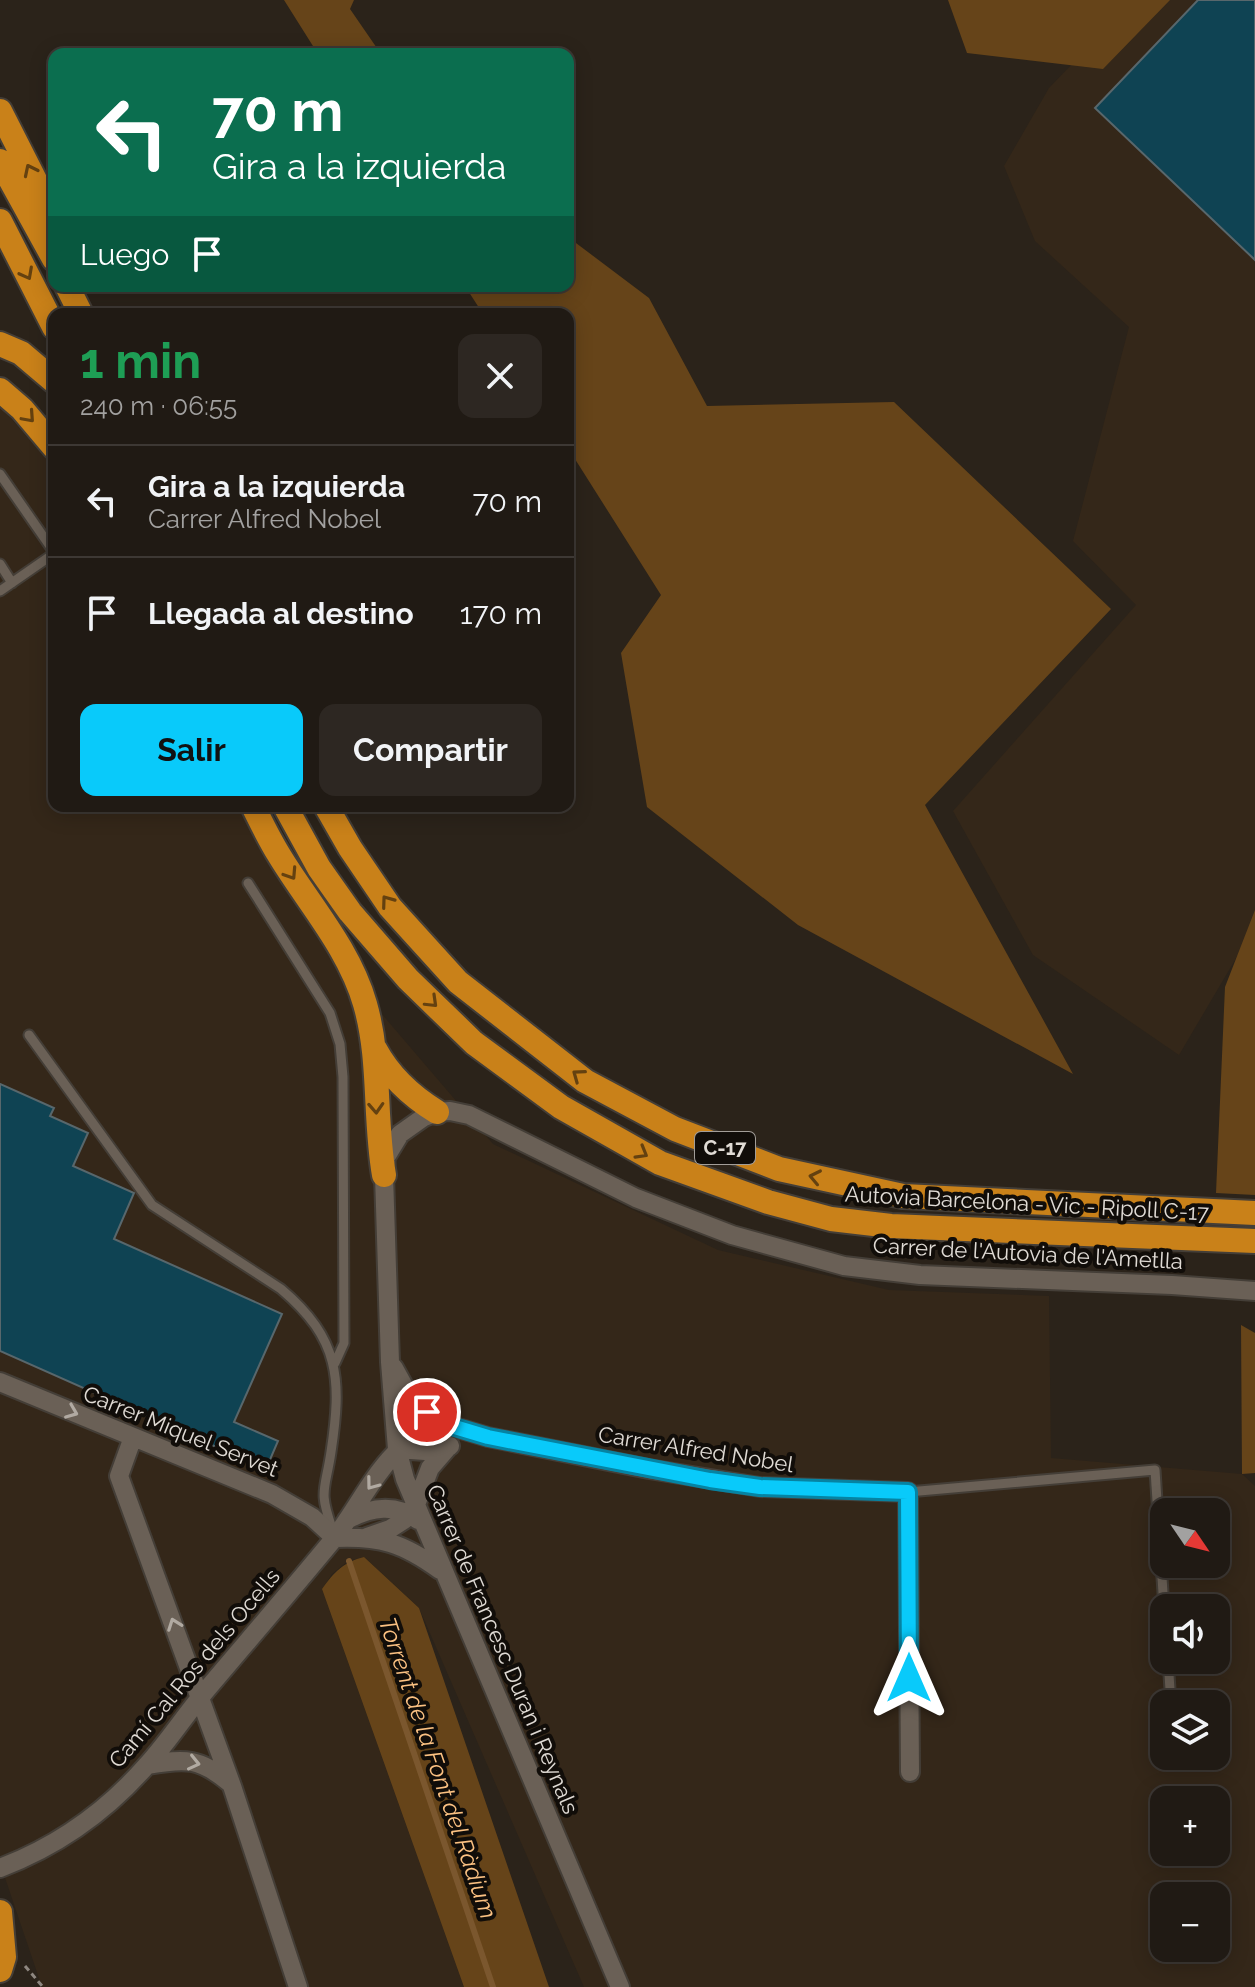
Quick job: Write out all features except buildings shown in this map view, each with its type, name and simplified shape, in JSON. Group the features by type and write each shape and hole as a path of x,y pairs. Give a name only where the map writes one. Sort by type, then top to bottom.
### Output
{"highway":[{"path":"0,111 35,180 48,216"},
{"path":"0,161 48,248"},
{"path":"0,221 48,315"},
{"path":"0,344 21,353 48,376"},
{"path":"0,390 22,409 48,440"},
{"path":"256,812 278,854 342,952 365,1003 373,1047 378,1141 384,1175"},
{"name":"Autovia Barcelona - Vic - Ripoll C-17","path":"288,812 319,868 350,912 408,979 474,1043 561,1107 660,1163 768,1202 831,1219 891,1226 1255,1241"},
{"name":"Autovia Barcelona - Vic - Ripoll C-17","path":"329,812 390,907 458,982 585,1081 675,1129 779,1169 903,1196 1255,1213"},
{"path":"373,1047 404,1088 437,1112"},
{"path":"1046,1234 1131,1251 1255,1256"},
{"path":"0,1912 2,1964"}],"street":[{"path":"384,1175 386,1157 400,1134 437,1112"},
{"name":"Carrer de l'Autovia de l'Ametlla","path":"437,1112 469,1115 636,1198 718,1230 844,1266 920,1275 1255,1291"},
{"name":"Carrer de Francesc Duran i Reynals","path":"384,1175 390,1362 397,1449 415,1515 444,1572 620,1987"},
{"name":"Carrer Alfred Nobel","path":"390,1362 427,1412 448,1425 488,1437 760,1487 908,1492"},
{"name":"Carrer Miquel Servet","path":"0,1382 293,1504 335,1538"},
{"path":"397,1449 424,1431 448,1425"},
{"path":"133,1437 119,1476 232,1786 298,1987"},
{"name":"Carrer Alfred Nobel","path":"397,1449 425,1451 488,1437"},
{"path":"367,1537 415,1515 430,1468 449,1446"},
{"name":"Camí Cal Ros dels Ocells","path":"0,1868 53,1846 120,1793 148,1765 200,1697 335,1538 397,1449"},
{"path":"908,1492 910,1772"},
{"path":"347,1520 360,1513 387,1508 415,1515"},
{"path":"335,1538 367,1537 404,1547 444,1572"},
{"path":"148,1765 186,1759 199,1762 212,1768 232,1786"}],"lane":[{"path":"0,474 48,543"},
{"path":"0,591 48,558"},
{"path":"0,564 12,583"},
{"path":"248,883 330,1013 340,1044 343,1077 344,1343 335,1363 334,1434 322,1494 335,1538"},
{"path":"29,1035 152,1205 299,1304 313,1321 335,1363"},
{"path":"908,1492 1155,1470 1163,1594"}],"path":[{"path":"2,1964 29,1969 43,1987"}],"shaded area":[{"path":"284,0 354,0 350,9 377,48 314,48"},
{"path":"948,0 1170,0 1103,69 967,53"},
{"path":"1134,0 1255,0 1255,926 1179,1055 1033,955 953,811 1136,605 1073,541 1129,327 1035,241 1004,166 1049,88"},
{"path":"574,242 649,298 707,406 894,402 1111,609 925,805 1073,1074 798,925 647,807 621,653 661,595 574,457 574,308 479,308 469,292 574,292"},
{"path":"0,406 48,460 48,812 245,812 275,872 345,971 493,1144 718,1250 889,1290 1049,1296 1051,1458 1242,1474 1255,1486 1255,1987 584,1987 419,1608 364,1557 348,1561 332,1574 322,1589 464,1987 42,1987 0,1863"},
{"path":"1255,910 1255,1195 1216,1193 1225,987"},
{"path":"1241,1325 1255,1333 1255,1473 1242,1474"},
{"path":"364,1557 419,1608 549,1987 464,1987 322,1589 340,1568"}],"waterway":[{"name":"Torrent de la Font del Ràdium","path":"349,1561 493,1987"}],"route":[{"path":"427,1412 448,1425 488,1437 710,1480 760,1487 908,1492 909,1678"}]}
